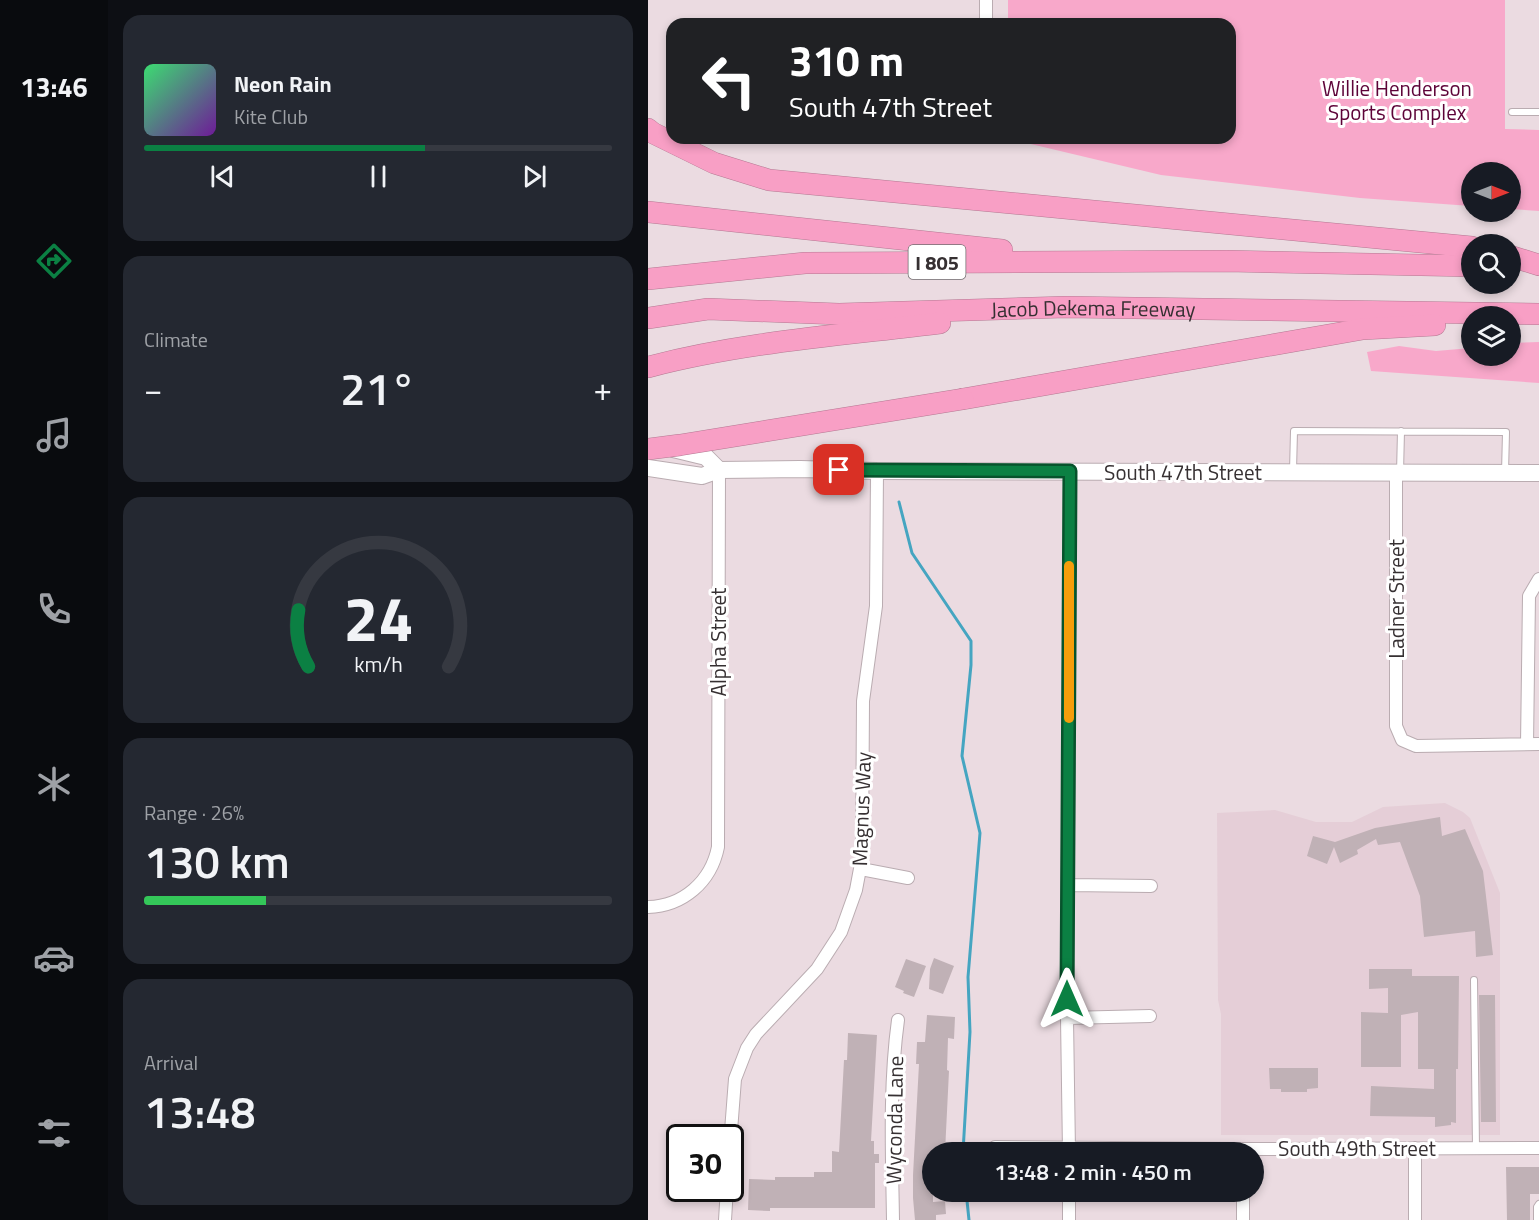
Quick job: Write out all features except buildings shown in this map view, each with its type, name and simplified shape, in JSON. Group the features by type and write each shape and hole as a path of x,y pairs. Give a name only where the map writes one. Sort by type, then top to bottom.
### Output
{"highway":[{"path":"648,129 666,139"},
{"path":"675,144 714,163 769,180 1461,246"},
{"path":"648,212 1005,251 1227,261"},
{"path":"1521,260 1539,266"},
{"name":"I 805","path":"648,279 805,263 1227,261 1461,266"},
{"path":"1521,266 1539,266"},
{"path":"648,367 742,347 1065,307"},
{"name":"Jacob Dekema Freeway","path":"648,318 708,309 839,314 1065,307 1539,314"},
{"path":"1521,321 1539,320"},
{"path":"648,448 680,445 963,399 1363,329 1461,324"}],"main road":[{"path":"648,442 706,457 719,470"},
{"name":"South 47th Street","path":"648,468 702,476 719,470 800,469 1539,473"}],"street":[{"path":"986,0 986,18"},
{"name":"Alpha Street","path":"648,907 662,906 681,899 694,890 706,877 715,860 718,848 719,470"},
{"name":"Magnus Way","path":"732,1124 735,1079 747,1048 762,1027 817,969 841,932 861,868 863,701 876,606 877,471"},
{"path":"1069,1142 1067,1018 1070,471"},
{"name":"Ladner Street","path":"1398,473 1396,726 1402,740 1416,746 1533,744"},
{"path":"1533,744 1529,596 1539,579"},
{"path":"861,868 908,878"},
{"path":"1068,885 1151,886"},
{"path":"1067,1018 1150,1016"},
{"name":"Wyconda Lane","path":"893,1220 892,1136 898,1020"},
{"path":"1415,1148 1415,1220"},
{"name":"South 49th Street","path":"1264,1150 1539,1148"},
{"path":"725,1220 726,1202"},
{"path":"1069,1202 1070,1220"},
{"path":"1243,1202 1243,1220"}],"lane":[{"path":"1512,112 1539,112"},
{"path":"1293,472 1294,431 1401,431 1506,432 1504,473"},
{"path":"1398,473 1401,431"},
{"path":"1474,980 1476,1148"},
{"path":"1537,1220 1539,1204"}],"shaded area":[{"path":"1445,803 1470,818 1500,893 1500,1135 1221,1135 1217,813 1275,810 1316,822 1352,822 1383,807"}],"green space":[{"name":"Willie Henderson Sports Complex","path":"1008,0 1505,0 1505,129 1539,130 1539,211 1521,210 1521,162 1461,162 1461,205 1360,198 1161,175 1031,144 1236,144 1236,18 1008,18"},
{"path":"1539,342 1539,383 1371,371 1367,352 1399,346 1436,351 1461,349 1461,366 1521,366 1521,343"}],"waterway":[{"path":"899,502 912,553 971,641 971,665 962,756 980,833 968,977 970,1032 964,1142"},
{"path":"967,1202 969,1220"}],"slow traffic":[{"path":"1069,566 1069,718"}],"route":[{"path":"839,470 1070,471 1067,999"}]}
